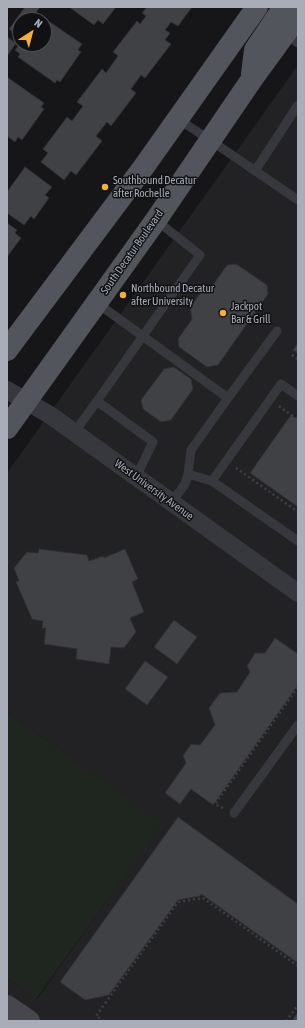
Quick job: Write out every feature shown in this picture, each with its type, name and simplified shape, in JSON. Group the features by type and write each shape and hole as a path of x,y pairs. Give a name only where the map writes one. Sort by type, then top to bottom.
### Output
{"main road":[{"path":"7,350 143,168 257,7"},
{"path":"252,79 255,50 284,7"},
{"name":"South Decatur Boulevard","path":"7,428 156,220 252,79 292,38 298,16"},
{"path":"7,1006 29,1021"}],"street":[{"name":"West University Avenue","path":"7,390 50,415 298,593"}],"lane":[{"path":"255,171 298,106"},
{"path":"178,119 298,200"},
{"path":"74,433 200,254 156,220"},
{"path":"97,302 228,398"},
{"path":"172,502 185,484 188,474 190,450 277,331"},
{"path":"212,481 280,384 298,396"},
{"path":"97,401 153,442 136,477"},
{"path":"188,474 212,481 298,541"},
{"path":"234,813 298,725"}],"path":[{"path":"292,355 298,359"},
{"path":"276,405 298,420"},
{"path":"226,461 298,512"},
{"path":"234,813 215,804 298,687"},
{"path":"104,1021 96,1016 178,902 203,898 298,966"},
{"path":"286,1021 298,1004"}],"shaded area":[{"path":"298,65 298,1021 7,1021 7,978 37,999 162,823 7,712 7,473"},
{"path":"7,712 163,823 36,999 7,978"}],"building":[{"path":"25,7 40,7 37,12 21,12"},
{"path":"69,7 116,7 103,24 98,20 94,25"},
{"path":"147,7 192,7 178,26 171,22 165,30 170,33 165,40 171,44 145,78 141,75 131,89 136,93 111,126 107,122 96,136 102,141 76,175 71,171 64,180 41,162 48,153 43,149 67,117 72,121 83,106 77,102 102,69 106,73 118,56 113,52 137,21 140,24 146,16 142,13"},
{"path":"52,23 82,44 78,50 81,52 60,82 57,80 55,83 18,57 20,54 18,52 52,52"},
{"path":"7,37 12,40 12,49 7,56"},
{"path":"7,77 44,103 41,107 44,109 22,140 18,137 15,142 7,136"},
{"path":"25,167 52,187 45,195 49,198 34,219 31,216 24,225 7,213 7,192"},
{"path":"7,223 17,230 15,233 21,238 7,257"},
{"name":"Jackpot Bar & Grill","path":"236,264 267,285 268,294 218,365 207,367 179,347 178,339 192,319 190,307 205,287 211,288 227,265"},
{"path":"298,343 298,353 293,350"},
{"path":"174,367 191,379 193,389 171,420 161,422 143,409 141,400 164,369"},
{"path":"291,415 298,420 298,507 250,473"},
{"path":"39,549 87,555 89,561 103,556 104,558 125,549 138,579 132,582 144,612 130,618 136,632 124,648 111,647 109,664 76,659 77,649 44,644 46,628 42,628 43,621 32,619 16,582 19,581 14,568 27,552 38,553"},
{"path":"174,620 197,637 177,664 154,647"},
{"path":"275,638 298,654 298,685 213,805 191,789 180,804 165,793 186,763 183,756 191,744 200,745 215,725 209,708 220,693 237,692 250,672 247,666 255,653 265,653"},
{"path":"145,661 168,677 147,705 125,689"},
{"path":"178,817 298,904 298,963 201,894 200,896 178,900 109,995 85,1000 60,982"},
{"path":"298,1012 298,1021 292,1021"}],"place":[{"name":"Southbound Decatur after Rochelle","path":"105,187"},
{"name":"Northbound Decatur after University","path":"123,295"},
{"name":"Jackpot Bar & Grill","path":"223,313"}]}
